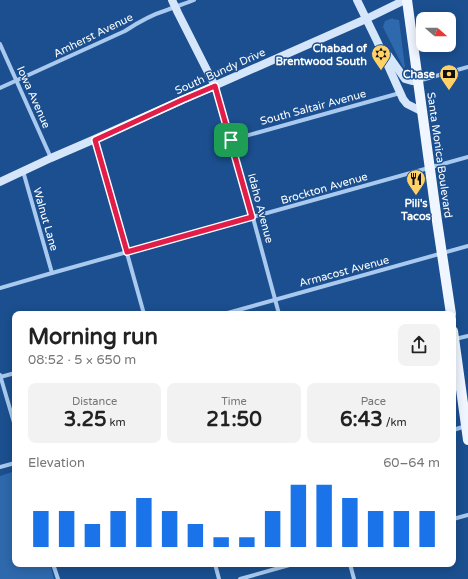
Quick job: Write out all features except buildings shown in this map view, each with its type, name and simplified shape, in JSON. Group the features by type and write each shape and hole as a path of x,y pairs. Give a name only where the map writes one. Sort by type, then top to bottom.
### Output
{"main road":[{"path":"357,0 378,41 400,93 407,104 423,112"},
{"name":"South Bundy Drive","path":"0,182 406,0"},
{"name":"Santa Monica Boulevard","path":"406,0 451,311"},
{"name":"Idaho Avenue","path":"174,4 215,86"},
{"path":"378,41 405,79 418,81"},
{"path":"456,356 468,440"}],"street":[{"name":"Amherst Avenue","path":"0,88 125,32 134,25 168,9 174,4 194,0"},
{"name":"Iowa Avenue","path":"0,44 51,158"},
{"path":"418,81 468,67"},
{"name":"Idaho Avenue","path":"215,86 278,311"},
{"name":"South Saltair Avenue","path":"231,140 400,93"},
{"path":"95,140 143,311"},
{"name":"Brockton Avenue","path":"0,288 52,272 468,157"},
{"name":"Walnut Lane","path":"24,171 52,272"},
{"name":"Armacost Avenue","path":"235,311 468,246"},
{"path":"456,337 468,336"},
{"path":"12,374 0,376 12,416"},
{"path":"456,429 467,426"},
{"path":"0,467 12,463"},
{"path":"456,518 468,515"},
{"path":"54,567 58,579"},
{"path":"216,567 219,579"},
{"path":"240,579 282,567"},
{"path":"351,567 354,579"}],"shaded area":[{"path":"393,18 399,20 404,68 383,27 385,21"},
{"path":"12,472 12,567 51,567 54,579 0,579 0,476"}],"place":[{"name":"Chabad of Brentwood South","path":"381,71"},
{"name":"Chase","path":"449,91"},
{"name":"Pili's Tacos","path":"416,196"}],"route":[{"path":"215,86 231,140 252,217 127,252 95,140 215,86"}]}
